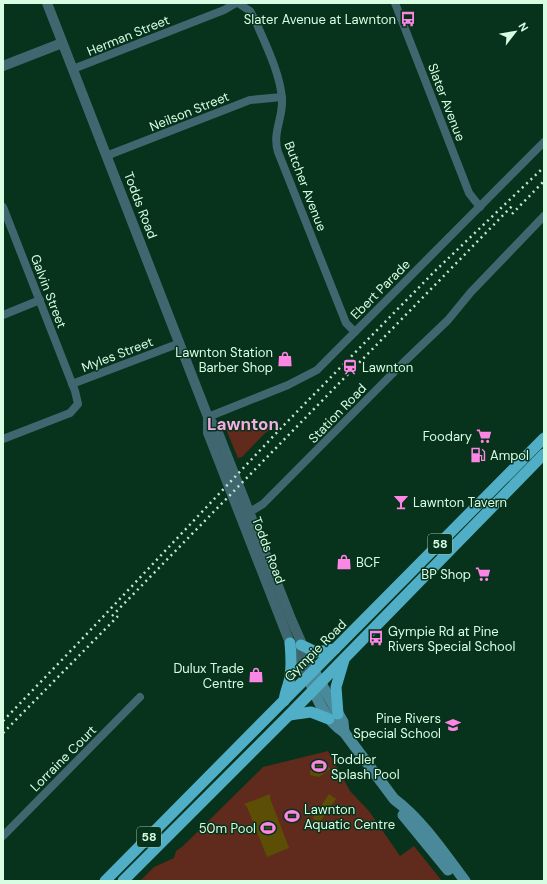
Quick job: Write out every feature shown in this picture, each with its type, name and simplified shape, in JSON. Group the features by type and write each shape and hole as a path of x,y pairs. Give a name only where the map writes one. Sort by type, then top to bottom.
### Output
{"highway":[{"name":"Gympie Road","path":"105,881 544,438"},
{"name":"Gympie Road","path":"123,881 317,687 544,454"},
{"path":"284,701 284,692 290,678 296,644 316,652 335,649"},
{"path":"289,715 311,712 334,717 336,687 345,658"}],"main road":[{"name":"Todds Road","path":"311,674 334,717 336,727 344,732 394,799"},
{"path":"394,799 398,809 458,881"},
{"path":"394,799 403,806 426,831 465,881"}],"street":[{"name":"Todds Road","path":"47,3 208,417 208,433 245,515 296,644 311,674"},
{"name":"Herman Street","path":"73,69 224,10 237,3"},
{"name":"Butcher Avenue","path":"237,3 250,11 255,20 277,76 282,97 281,112 275,137 278,152 345,321 355,332"},
{"name":"Slater Avenue","path":"395,3 469,193 480,207"},
{"path":"3,66 62,42"},
{"name":"Neilson Street","path":"106,156 250,100 282,97"},
{"name":"Ebert Parade","path":"208,417 306,377 322,365 544,142"},
{"name":"Galvin Street","path":"3,207 72,384"},
{"name":"Station Road","path":"245,515 263,504 404,362 448,320 471,292 544,216"},
{"path":"3,315 40,300"},
{"name":"Myles Street","path":"3,439 74,411 78,401 72,384 180,343"},
{"name":"Lorraine Court","path":"3,836 140,697"}],"shaded area":[{"path":"240,419 257,428 271,423 274,428 265,433 242,457 238,458 225,427"},
{"name":"Lawnton Aquatic Centre","path":"328,751 350,791 369,811 400,856 414,846 442,881 140,881 154,867 174,858 176,851 183,846 263,767"},
{"name":"Toddler Splash Pool","path":"322,759 330,769 319,777 310,775 311,763"},
{"name":"50m Pool","path":"270,794 270,798 289,848 267,857 247,807 244,804"},
{"path":"329,794 336,799 319,823 313,818"}],"railway":[{"path":"3,721 283,426 435,271 544,167"},
{"path":"512,214 544,181"},
{"path":"112,616 513,205"},
{"path":"3,733 120,614"}],"place":[{"name":"Slater Avenue at Lawnton","path":"408,19"},
{"name":"Lawnton Station Barber Shop","path":"285,359"},
{"name":"Lawnton","path":"350,367"},
{"name":"Foodary","path":"484,436"},
{"name":"Ampol","path":"478,455"},
{"name":"Lawnton Tavern","path":"401,502"},
{"name":"BCF","path":"344,562"},
{"name":"BP Shop","path":"483,574"},
{"name":"Gympie Rd at Pine Rivers Special School","path":"376,638"},
{"name":"Dulux Trade Centre","path":"256,675"},
{"name":"Pine Rivers Special School","path":"453,725"},
{"name":"Toddler Splash Pool","path":"319,766"},
{"name":"Lawnton Aquatic Centre","path":"292,816"},
{"name":"50m Pool","path":"268,828"}],"district":[{"name":"Lawnton","path":"243,424"}]}
